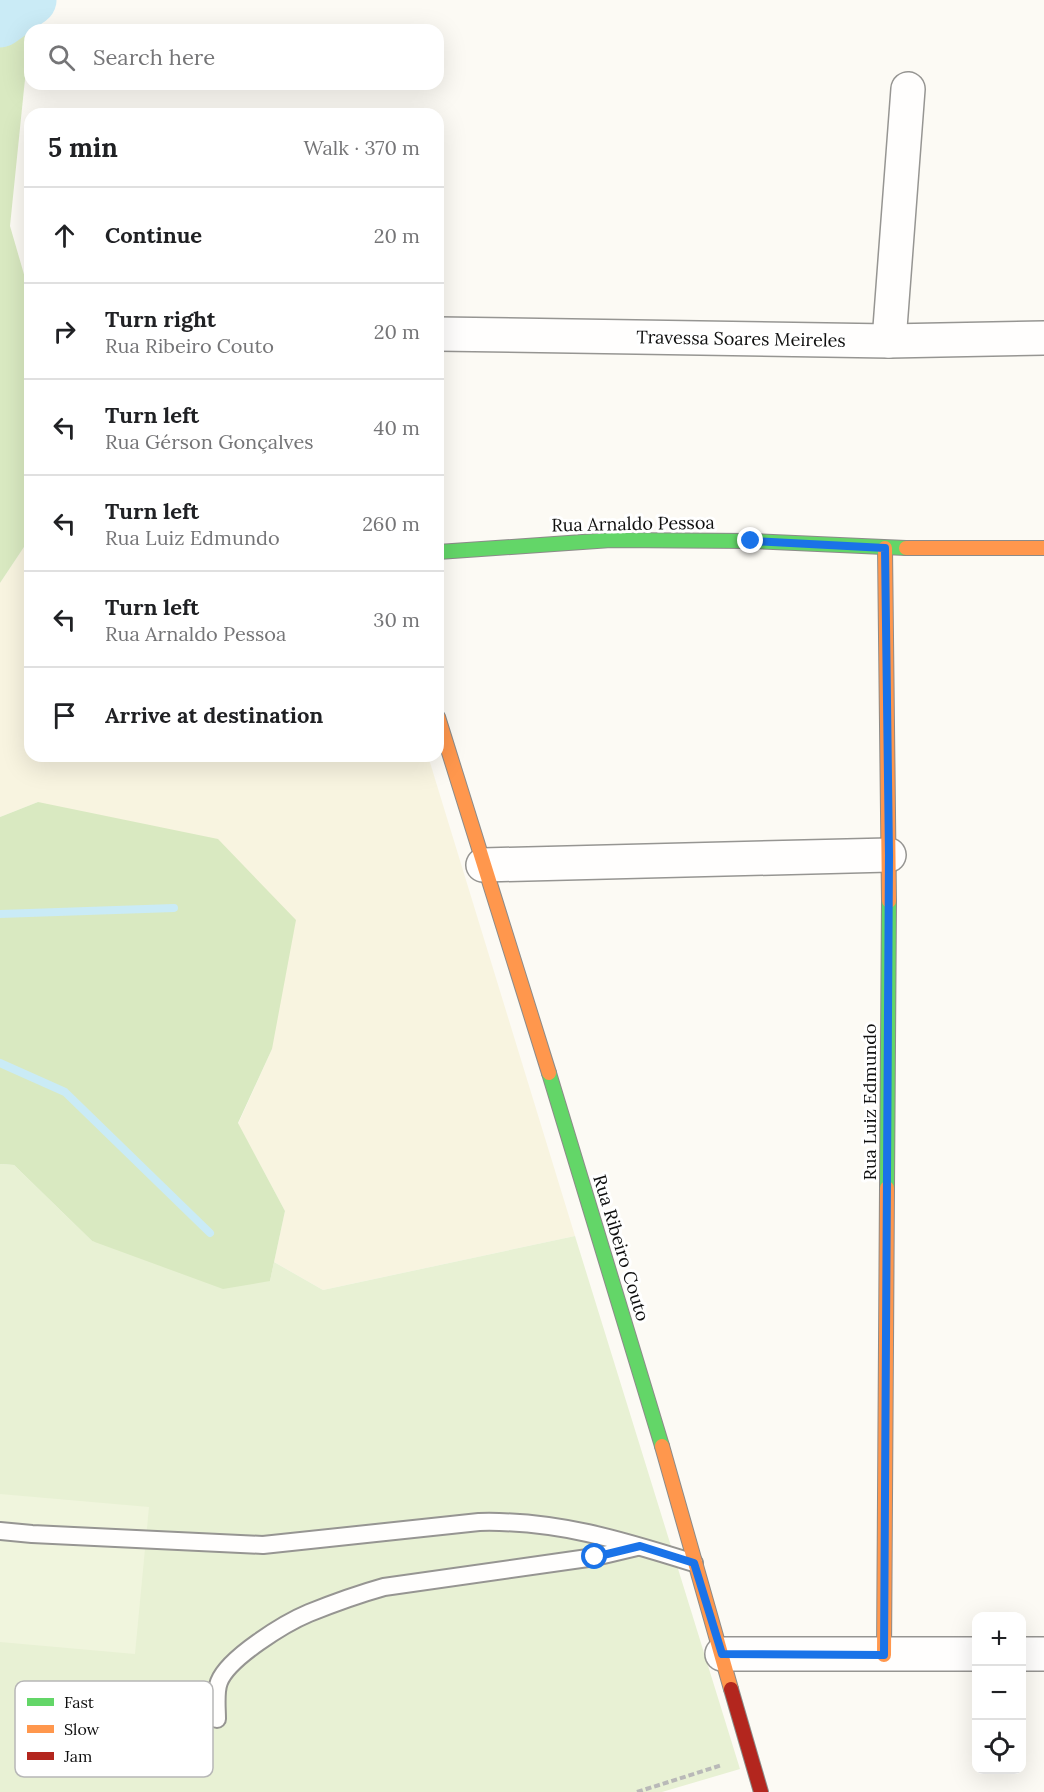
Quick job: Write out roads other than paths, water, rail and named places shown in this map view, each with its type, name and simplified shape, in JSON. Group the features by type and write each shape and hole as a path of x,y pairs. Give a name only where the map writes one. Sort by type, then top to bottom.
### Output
{"street":[{"path":"889,341 908,88"},
{"name":"Travessa Soares Meireles","path":"444,334 889,341 1044,338"},
{"name":"Rua Arnaldo Pessoa","path":"444,551 611,540 751,541 885,548 1044,548"},
{"name":"Rua Luiz Edmundo","path":"884,1655 889,855 885,548"},
{"name":"Rua Ribeiro Couto","path":"444,737 568,1132 651,1408 761,1792"},
{"path":"483,865 889,855"},
{"path":"722,1654 972,1654"},
{"path":"1026,1654 1044,1654"}],"lane":[{"path":"0,1530 55,1536 263,1545 479,1522 513,1521 556,1526 640,1546 694,1563"},
{"path":"217,1719 218,1684 226,1669 251,1647 307,1614 355,1595 384,1587 595,1557 640,1546"}],"waterway":[{"path":"0,22 31,0"},
{"path":"0,914 174,908"},
{"path":"0,1063 65,1092 210,1233"}]}
